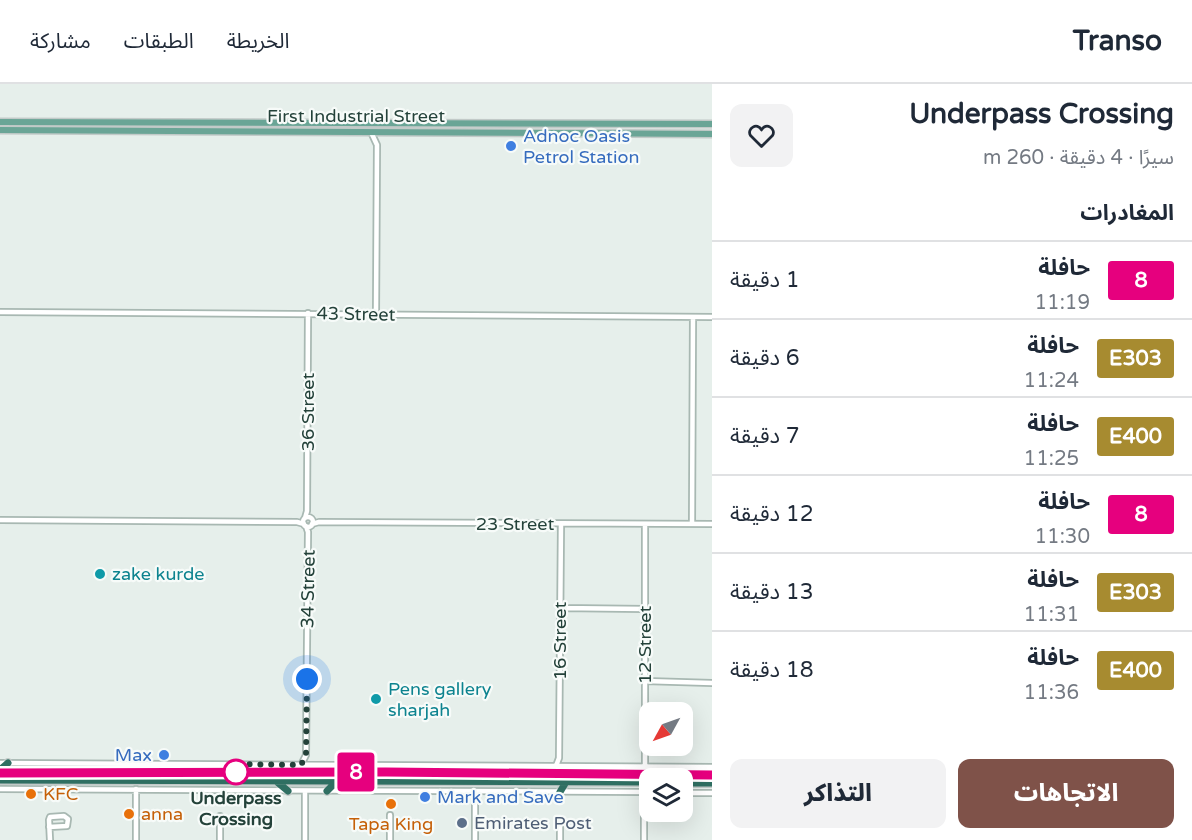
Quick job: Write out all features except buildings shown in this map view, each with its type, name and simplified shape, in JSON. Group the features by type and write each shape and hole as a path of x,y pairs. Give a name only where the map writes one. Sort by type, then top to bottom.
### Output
{"highway":[{"path":"4,763 0,772 639,775"},
{"path":"58,764 65,773"},
{"path":"222,764 230,772"},
{"path":"312,765 319,772"},
{"path":"386,772 396,765"},
{"path":"560,766 573,774"},
{"path":"693,775 712,775"},
{"path":"0,780 639,783"},
{"path":"274,780 288,790"},
{"path":"327,791 337,781"},
{"path":"560,792 566,782"},
{"path":"693,783 712,783"}],"main road":[{"name":"First Industrial Street","path":"0,122 712,124"},
{"name":"First Industrial Street","path":"0,130 712,134"}],"street":[{"path":"370,131 377,145"},
{"path":"376,314 377,145 384,131"},
{"name":"43 Street","path":"0,312 712,317"},
{"name":"36 Street","path":"308,313 308,523"},
{"path":"692,524 693,317"},
{"path":"0,520 308,523"},
{"name":"23 Street","path":"308,523 712,524"},
{"name":"34 Street","path":"301,765 306,755 308,523"},
{"name":"16 Street","path":"560,766 561,524"},
{"name":"12 Street","path":"645,524 645,767"},
{"path":"560,608 645,609"},
{"path":"645,681 712,684"},
{"path":"306,755 312,765"},
{"path":"4,763 712,767"},
{"path":"0,789 639,792"},
{"path":"136,789 136,840"},
{"path":"305,791 305,840"},
{"path":"475,792 475,840"},
{"path":"693,793 712,793"},
{"path":"390,815 390,840"},
{"path":"220,816 220,840"},
{"path":"560,820 560,840"},
{"path":"644,840 645,822"},
{"path":"49,827 50,840"}],"bus line":[{"name":"8","path":"0,773 386,772 712,775"}],"place":[{"name":"Adnoc Oasis Petrol Station","path":"511,146"},
{"name":"zake kurde","path":"100,574"},
{"name":"Pens gallery sharjah","path":"376,699"},
{"name":"Max","path":"164,755"},
{"name":"Underpass Crossing","path":"236,772"},
{"name":"KFC","path":"31,794"},
{"name":"Mark and Save","path":"425,797"},
{"name":"Tapa King","path":"391,804"},
{"name":"anna","path":"129,814"},
{"name":"Emirates Post","path":"462,823"}],"route":[{"path":"236,772 236,764 301,765 306,755 307,679"}]}
